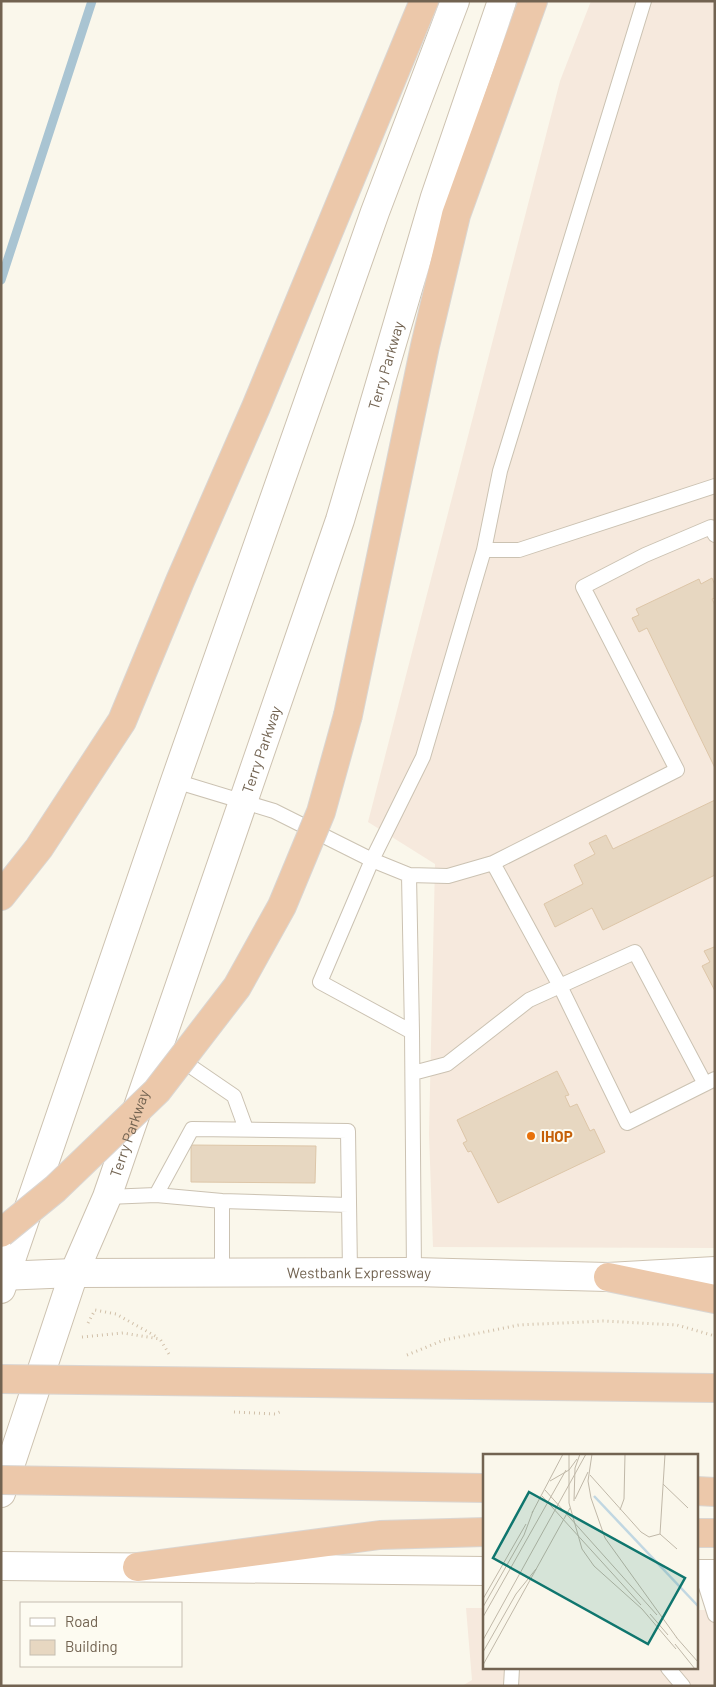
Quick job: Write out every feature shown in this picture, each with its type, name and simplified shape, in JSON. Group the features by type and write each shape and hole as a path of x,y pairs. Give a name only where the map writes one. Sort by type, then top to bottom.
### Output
{"highway":[{"path":"1,896 39,848 122,720 260,398 424,1"},
{"path":"1,1233 55,1189 157,1091 237,987 282,906 314,829 348,715 425,346 456,215 533,1"},
{"path":"608,1277 715,1299"},
{"path":"1,1379 715,1388"},
{"path":"1,1480 483,1488"},
{"path":"698,1492 715,1492"},
{"path":"137,1567 380,1535 483,1532"},
{"path":"698,1533 715,1533"}],"street":[{"path":"3,1281 175,781 375,212 455,1"},
{"name":"Terry Parkway","path":"1,1493 74,1273 107,1197 244,804 340,520 436,197 502,1"},
{"name":"Westbank Expressway","path":"3,1281 74,1273 414,1272 608,1277 715,1271"},
{"path":"1,1566 483,1571"}],"lane":[{"path":"412,1032 320,982 372,860 423,757 484,550 500,471 644,1"},
{"path":"484,550 519,550 715,486"},
{"path":"175,781 274,812 372,860 409,875 448,876 493,863 677,770 583,587 645,555 711,527 715,535"},
{"path":"413,1073 448,1064 529,1000 560,986 635,952 710,1082 627,1122 560,986 493,863"},
{"path":"409,875 413,1073 414,1272"},
{"path":"160,1045 234,1096 246,1129"},
{"path":"156,1195 192,1129 348,1131 350,1272"},
{"path":"107,1197 156,1195 222,1201 348,1206"},
{"path":"222,1201 222,1273"},
{"path":"704,1574 715,1615"},
{"path":"511,1686 512,1670"},
{"path":"670,1670 683,1686"}],"path":[{"path":"82,1337 95,1310 116,1314 160,1339"}],"shaded area":[{"path":"591,1 715,1 715,1248 433,1247 429,1134 435,864 368,822 560,81"},
{"path":"466,1608 483,1608 483,1670 698,1670 698,1610 715,1610 715,1686 462,1686 472,1680"}],"building":[{"path":"712,578 715,585 715,598 712,599 715,605 715,768 647,628 639,632 632,618 639,615 636,609 699,579 701,584"},
{"path":"715,800 715,875 603,930 592,908 555,927 544,904 583,884 574,865 595,854 589,843 606,835 613,849"},
{"path":"714,947 715,991 702,966 710,962 704,951"},
{"name":"IHOP","path":"557,1071 569,1095 565,1096 570,1107 577,1104 590,1131 594,1129 605,1152 498,1203 471,1151 468,1152 463,1143 467,1141 457,1120"},
{"path":"191,1145 316,1146 315,1183 191,1182"}],"waterway":[{"path":"1,280 92,1"}],"place":[{"name":"IHOP","path":"531,1136"}]}
